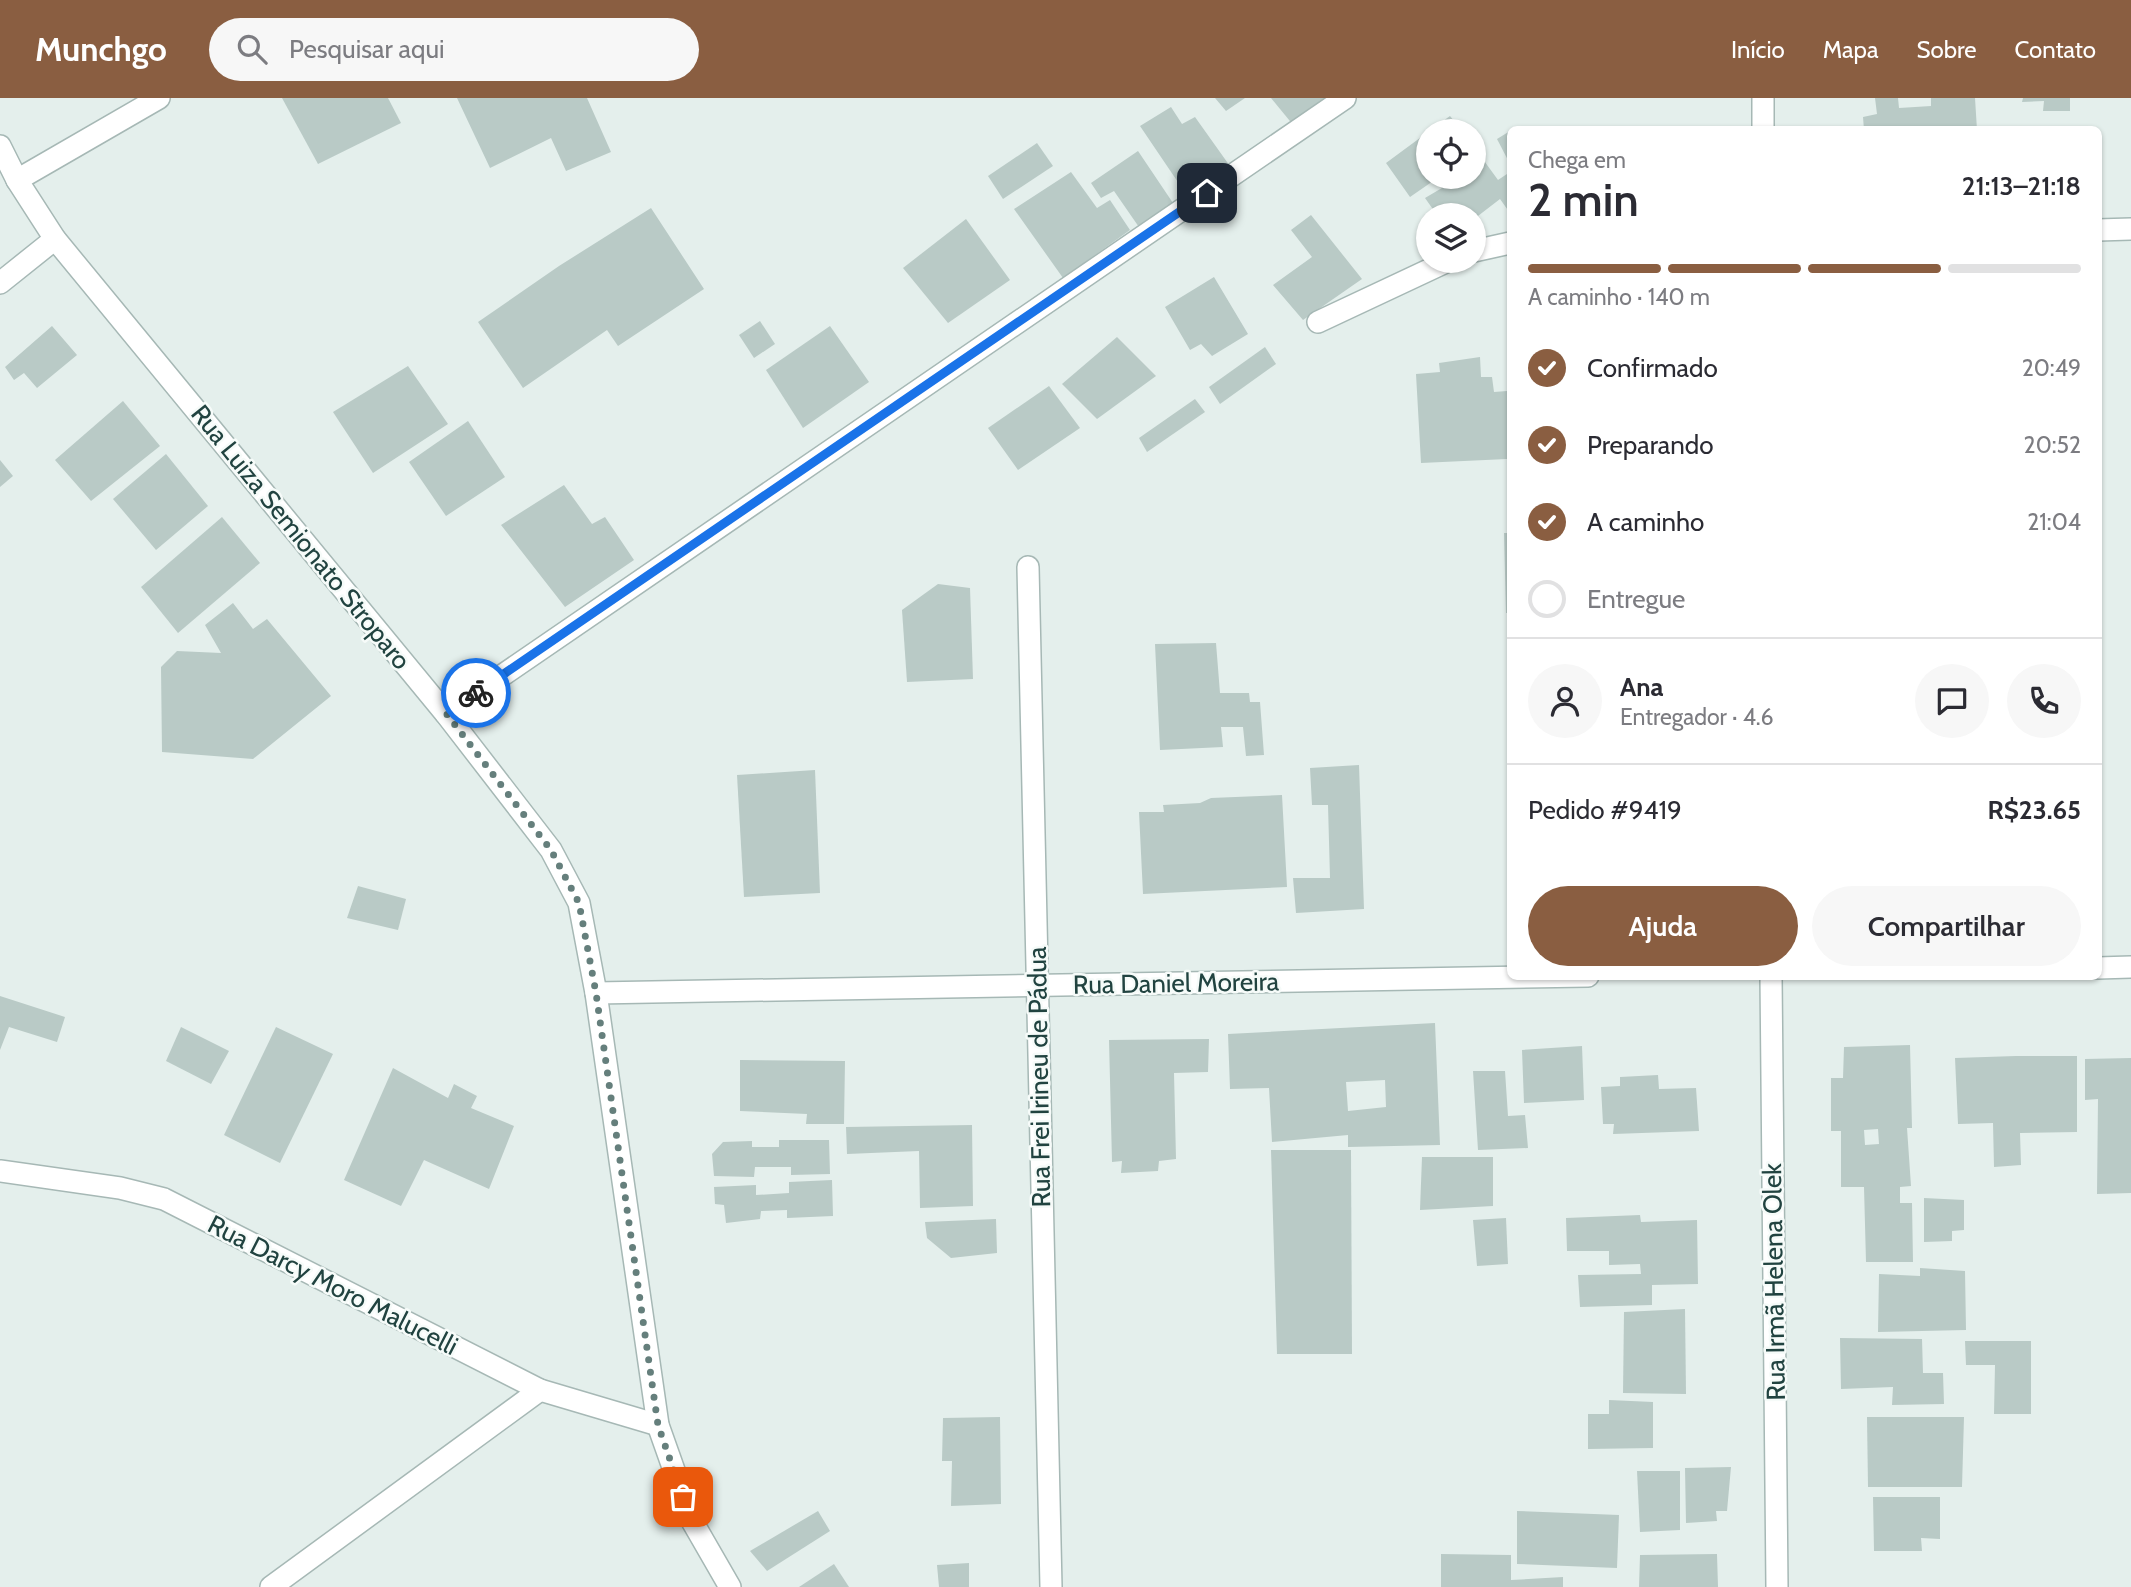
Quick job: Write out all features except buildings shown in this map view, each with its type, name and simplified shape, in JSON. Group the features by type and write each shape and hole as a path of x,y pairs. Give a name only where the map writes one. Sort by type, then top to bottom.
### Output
{"street":[{"path":"17,180 159,98"},
{"path":"446,713 1345,98"},
{"path":"1763,98 1763,126"},
{"name":"Rua Luiza Semionato Stroparo","path":"0,146 17,180 55,239 446,713 551,850 579,903 596,993 658,1425 692,1521 730,1587"},
{"path":"2102,230 2131,229"},
{"path":"0,283 55,239"},
{"path":"1486,248 1507,244"},
{"path":"1318,322 1422,273"},
{"name":"Rua Frei Irineu de Pádua","path":"1028,567 1051,1587"},
{"path":"2102,968 2131,967"},
{"name":"Rua Daniel Moreira","path":"596,993 1507,977"},
{"name":"Rua Irmã Helena Olek","path":"1771,980 1777,1587"},
{"name":"Rua Darcy Moro Malucelli","path":"0,1171 120,1188 164,1199 540,1390 658,1425"},
{"path":"271,1587 540,1390"}],"way so far":[{"path":"476,693 446,713 551,850 579,903 596,993 658,1425 683,1497"}],"route":[{"path":"476,693 1207,193"}]}
